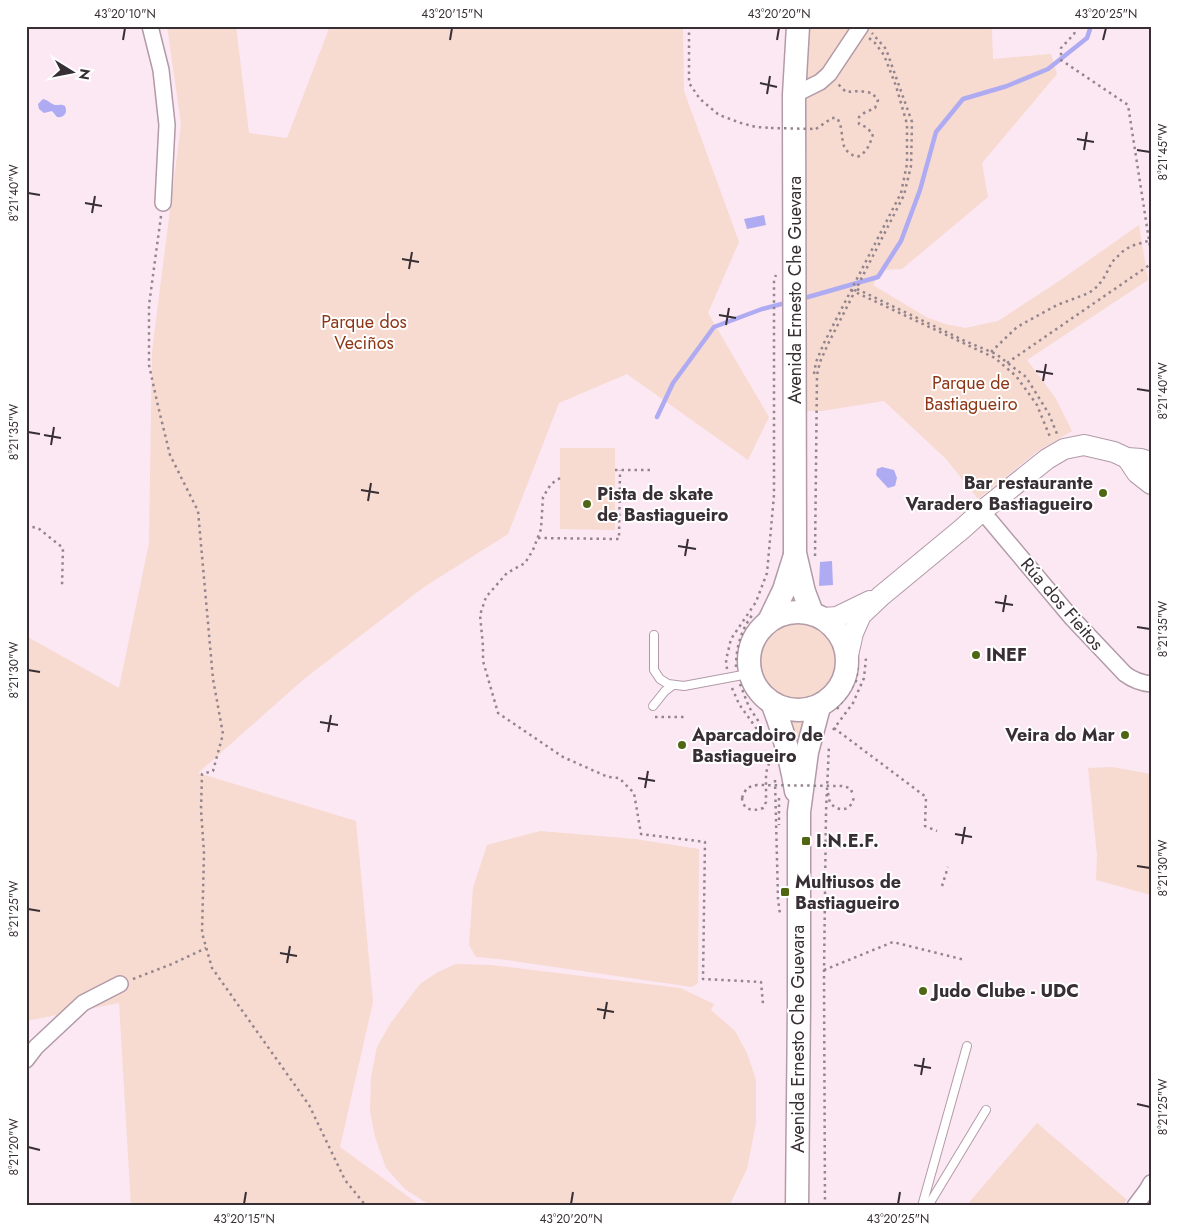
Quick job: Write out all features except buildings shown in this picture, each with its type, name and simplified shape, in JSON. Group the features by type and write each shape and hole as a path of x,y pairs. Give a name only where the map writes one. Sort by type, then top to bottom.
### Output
{"main road":[{"name":"Avenida Ernesto Che Guevara","path":"798,26 794,95 795,231 804,592 818,616"},
{"name":"Avenida Ernesto Che Guevara","path":"770,620 784,590 804,556"},
{"path":"788,612 818,616 837,629 853,659 845,680 827,710 794,712 773,705 751,681 738,676 759,630 770,620 788,612"},
{"name":"Avenida Ernesto Che Guevara","path":"773,705 788,749 799,812"},
{"name":"Avenida Ernesto Che Guevara","path":"797,1206 799,812 807,752 827,710"}],"street":[{"path":"150,26 161,70 166,125 163,203"},
{"path":"794,95 820,82 829,74 863,29"},
{"path":"853,659 853,633 860,616 881,596 1046,459 1056,446 1084,445 1114,452 1127,458 1151,462"},
{"path":"1127,458 1138,473 1151,484"},
{"name":"Rúa dos Fieitos","path":"982,511 1071,617 1125,674 1133,680 1151,684"},
{"path":"818,616 837,617 881,596"},
{"path":"26,1060 36,1047 83,1003 120,984"},
{"path":"1135,1206 1151,1184"}],"lane":[{"path":"654,635 654,670 660,679 668,684 684,686 738,676"},
{"path":"653,706 665,691 673,685"},
{"path":"922,1206 967,1046"},
{"path":"928,1206 986,1110"}],"path":[{"path":"689,26 689,84 700,99 719,114 756,127 771,128 816,129 832,118 837,118 840,123 844,148 850,154 857,157 864,154 870,145 873,134 866,127 859,124 859,117 875,108 878,100 872,93 860,91 846,92 829,74"},
{"path":"1077,26 1074,34 1061,48 1061,60 1128,106 1151,253"},
{"path":"804,556 813,376 816,362 824,342 901,193 907,164 907,124 890,68 884,55 863,29"},
{"path":"857,288 904,194 911,166 912,122 886,49 863,29"},
{"path":"781,126 781,136"},
{"path":"163,203 149,305 149,365 170,455 198,511 213,679 223,734 213,771 202,774 201,810 204,854 202,933 212,968 309,1105 345,1180 366,1206"},
{"path":"991,352 1024,324 1057,305 1089,293 1098,286 1112,262 1122,252 1132,246 1149,241"},
{"path":"1008,363 1151,264"},
{"path":"767,743 739,704 738,676 726,660 731,639 756,602 767,573 774,495 774,280 776,274"},
{"path":"852,287 996,354 1026,377 1049,414 1056,446"},
{"path":"852,287 996,358 1016,376 1037,405 1050,437 1056,446"},
{"path":"615,470 654,470"},
{"path":"538,538 619,539 620,470"},
{"path":"560,478 551,484 543,497 541,529 533,550 525,563 507,573 486,597 480,615 483,661 498,713 563,757 608,776 619,778 634,793 641,834 704,842 703,979 761,982 763,1004"},
{"path":"26,526 38,528 63,548 62,586"},
{"path":"827,710 856,681 853,659"},
{"path":"653,717 685,717"},
{"path":"834,728 926,797 925,826 937,831"},
{"path":"770,760 766,773 766,781 766,788 767,796 763,808 755,811 745,807 742,798 744,792 749,787 758,785 767,785 824,785 833,786 842,786 850,788 854,796 853,802 844,810 838,809 830,803 828,792 828,783 829,774 829,754"},
{"path":"818,784 818,793"},
{"path":"942,886 948,867"},
{"path":"824,970 893,942 965,960"},
{"path":"120,984 172,964 206,948"}],"green space":[{"name":"Parque dos Veciños","path":"167,26 236,26 249,133 287,138 330,26 683,26 684,91 739,242 708,313 769,417 748,460 627,374 559,403 508,534 424,587 304,679 198,773 356,821 373,1002 340,1147 421,1206 131,1206 119,1003 26,1021 26,636 119,688 149,543 152,351 181,124"},
{"name":"Parque de Bastiagueiro","path":"807,26 990,26 992,31 993,59 1051,54 1057,74 982,163 988,197 902,269 882,270 873,285 926,317 945,324 965,328 998,321 1139,225 1148,280 1027,360 1055,397 1072,431 1038,451 978,499 946,459 884,401 822,411 801,411 802,97"},
{"name":"Pista de skate de Bastiagueiro","path":"560,448 615,448 615,530 560,529"},
{"path":"798,619 814,622 828,631 837,645 840,661 837,677 828,691 814,700 798,703 782,700 768,691 759,677 756,661 759,645 768,631 782,622"},
{"path":"787,719 807,721 797,752"},
{"path":"1112,767 1151,774 1151,895 1096,880 1097,855 1088,768"},
{"path":"540,831 635,839 699,849 698,983 692,987 476,957 469,945 473,888 487,845"},
{"path":"456,964 491,965 680,988 714,1004 711,1010 735,1031 747,1053 756,1080 756,1123 747,1169 730,1204 728,1206 431,1206 405,1189 386,1168 375,1137 370,1111 371,1077 377,1047 390,1024 420,984 438,972"},
{"path":"1037,1123 1127,1200 1122,1206 966,1206"}],"shaded area":[{"path":"43,99 55,105 65,106 65,115 57,117 52,111 44,113 39,109 38,104"},
{"path":"764,215 766,225 747,229 744,219"},
{"path":"882,467 894,470 897,478 895,486 888,488 876,475 877,469"},
{"path":"832,561 833,585 819,586 820,562"}],"waterway":[{"path":"801,299 878,277 901,241 920,190 936,132 963,99 1007,86 1048,69 1087,38 1091,26"},
{"path":"657,417 673,383 714,327 762,309 789,302"}],"place":[{"name":"Bar restaurante Varadero Bastiagueiro","path":"1103,493"},
{"name":"Pista de skate de Bastiagueiro","path":"587,504"},
{"name":"INEF","path":"976,655"},
{"name":"Veira do Mar","path":"1125,735"},
{"name":"Aparcadoiro de Bastiagueiro","path":"682,745"},
{"name":"I.N.E.F.","path":"806,841"},
{"name":"Multiusos de Bastiagueiro","path":"785,892"},
{"name":"Judo Clube - UDC","path":"923,991"}]}
